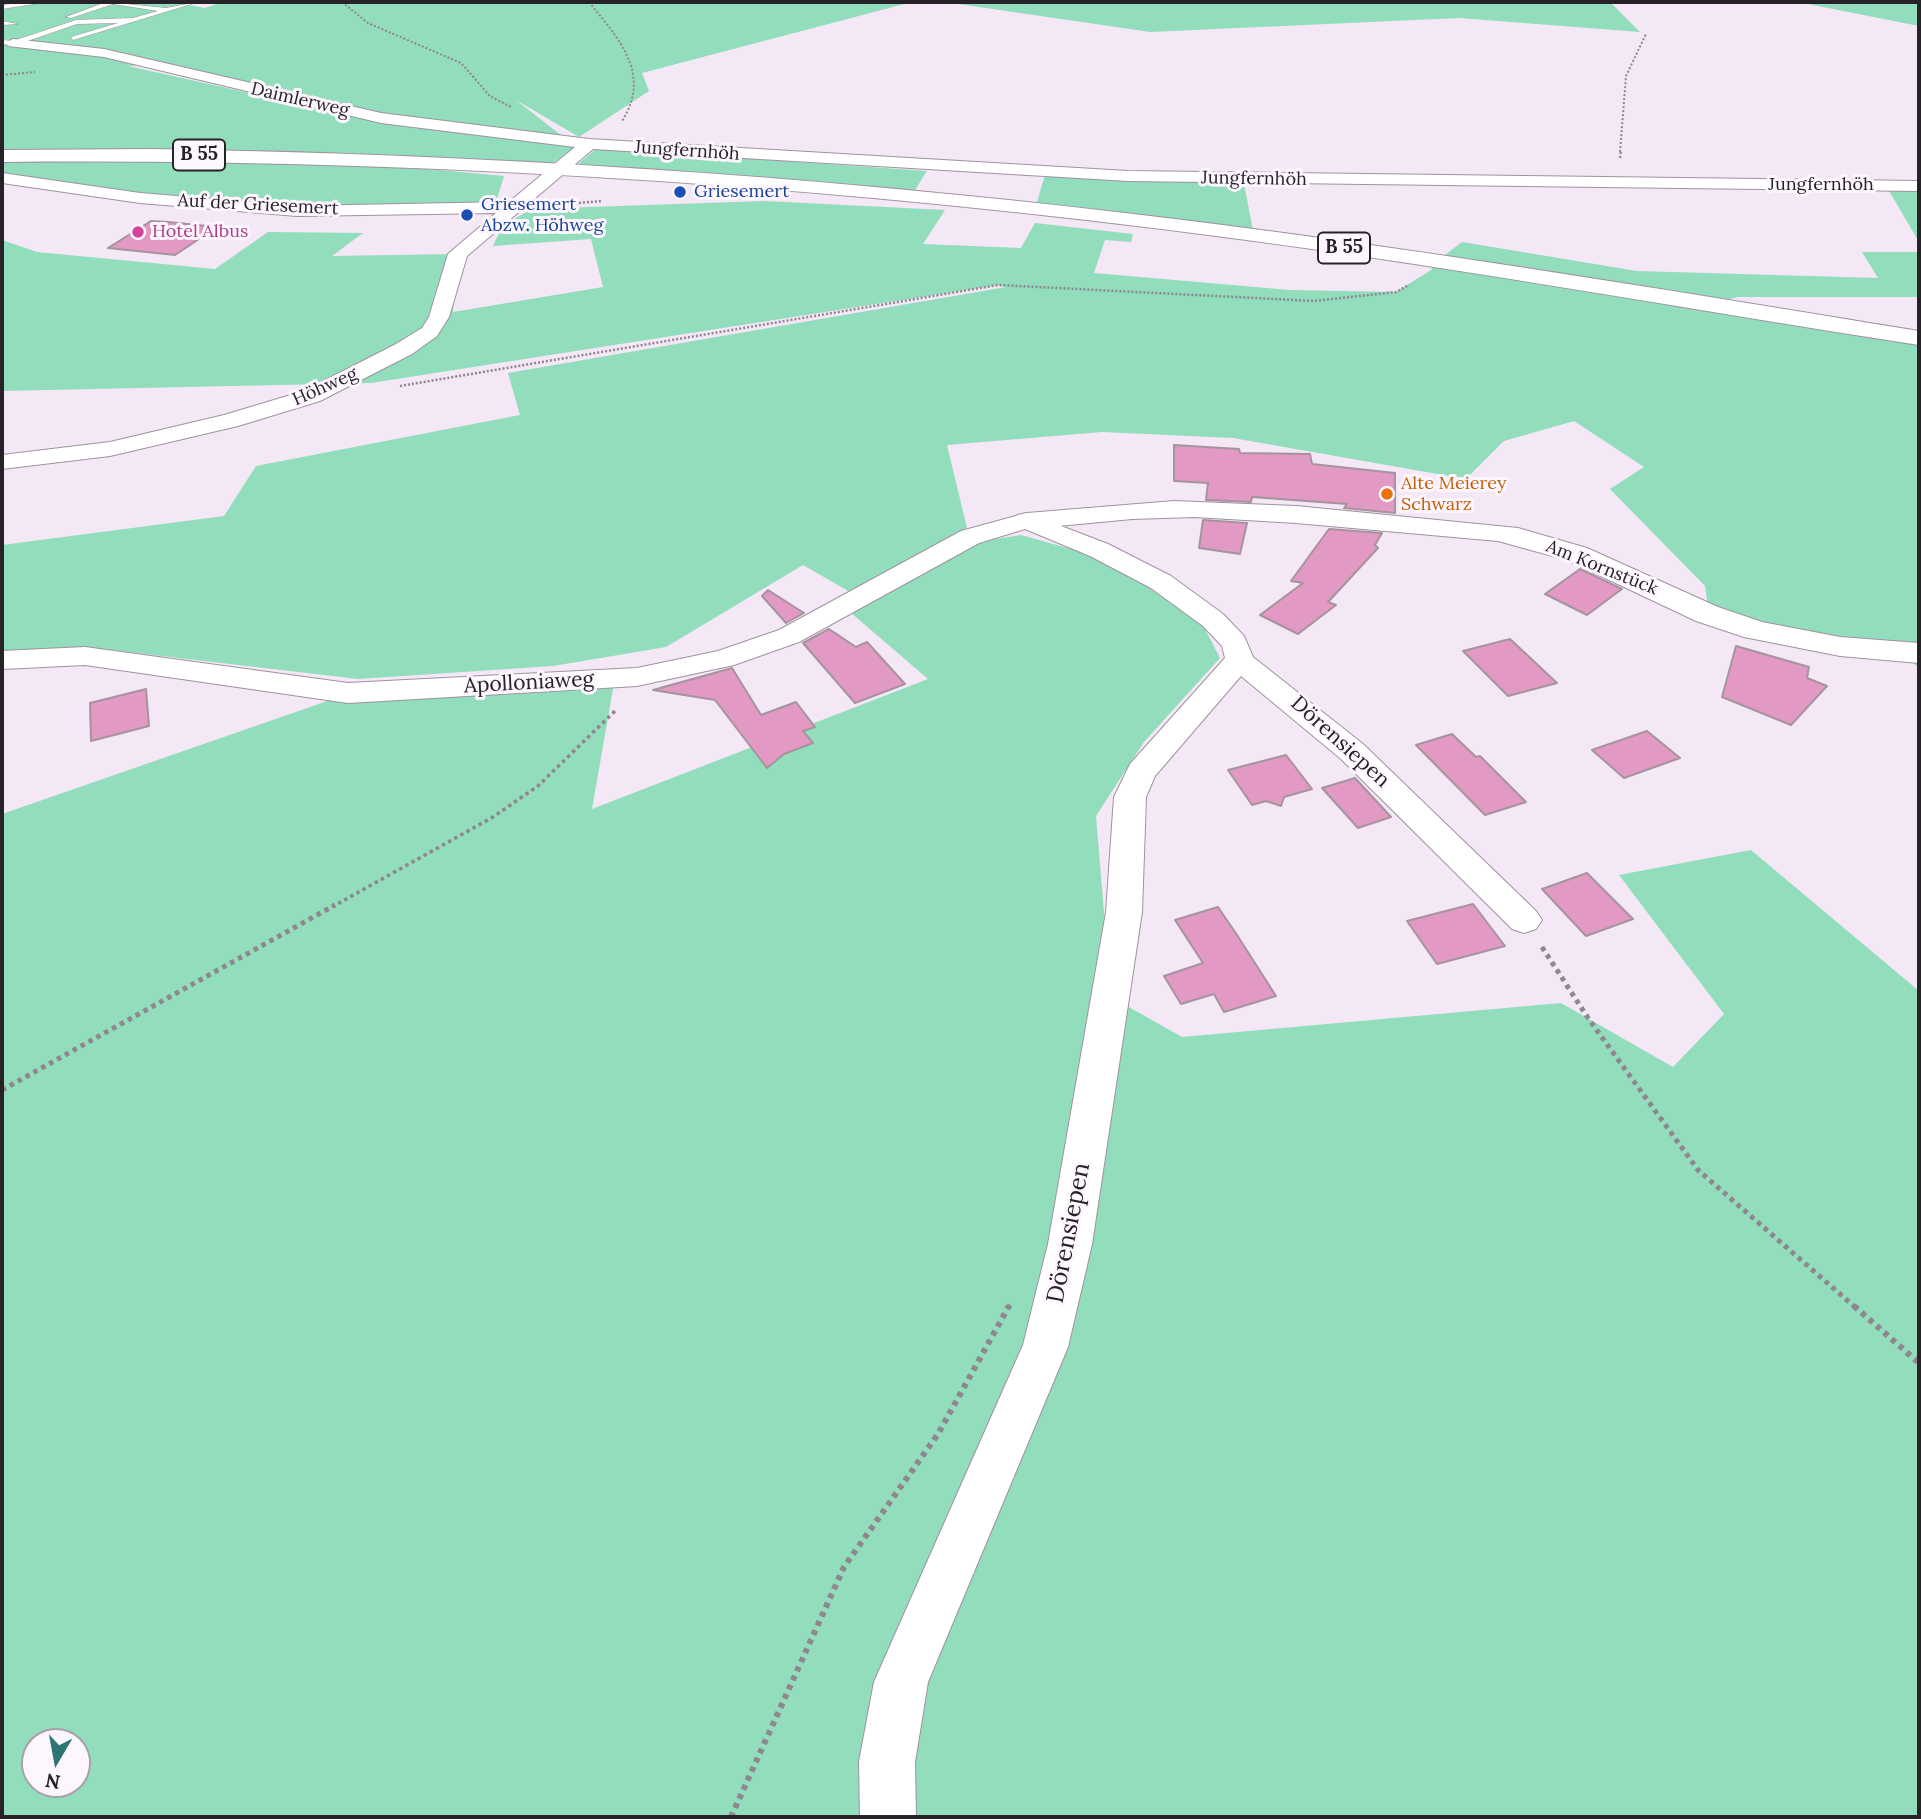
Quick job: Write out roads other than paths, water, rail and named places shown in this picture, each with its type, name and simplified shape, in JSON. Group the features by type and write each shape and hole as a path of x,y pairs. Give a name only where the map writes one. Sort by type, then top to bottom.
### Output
{"main road":[{"name":"B 55","path":"2,156 184,155 397,161 1010,206 1437,261 1919,338"},
{"name":"Am Kornstück","path":"1027,522 1117,512 1193,509 1313,515 1493,531 1557,547 1631,577 1709,615 1787,637 1853,648 1919,653"}],"street":[{"name":"Daimlerweg","path":"6,42 104,53 381,118 589,144"},
{"name":"Höhweg","path":"2,461 110,449 168,437 300,400 337,385 430,332 439,317 458,254 589,144"},
{"name":"Jungfernhöh","path":"589,144 1141,176 1919,186"},
{"name":"Auf der Griesemert","path":"2,178 139,198 297,211 515,207"},
{"name":"Dörensiepen","path":"888,1817 887,1762 901,1682 1045,1347 1063,1270 1124,912 1130,797 1141,772 1239,660 1239,650 1234,642 1213,620 1161,582 1099,550 1027,522"},
{"name":"Apolloniaweg","path":"2,660 85,656 348,693 637,677 724,659 789,636 970,537 1027,522"},
{"name":"Dörensiepen","path":"1239,660 1293,699 1322,725 1419,814 1524,920"}],"lane":[{"path":"2,7 44,2"},
{"path":"6,42 113,2 168,10"},
{"path":"73,38 195,2"},
{"path":"6,42 76,22 136,20"},
{"path":"2,23 15,24"}],"place":[{"name":"Griesemert","path":"680,192"},
{"name":"Griesemert Abzw. Höhweg","path":"467,215"},
{"name":"Hotel Albus","path":"138,232"},
{"name":"Alte Meierey Schwarz","path":"1387,494"}]}
